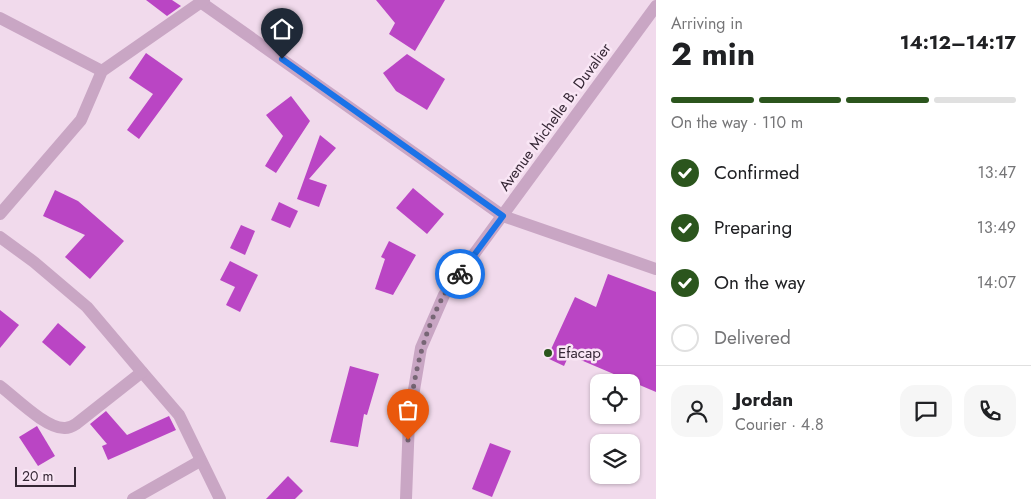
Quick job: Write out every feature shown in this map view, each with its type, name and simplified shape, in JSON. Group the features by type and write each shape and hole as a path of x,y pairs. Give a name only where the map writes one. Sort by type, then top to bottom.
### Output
{"street":[{"path":"0,214 81,120 102,71 203,1 503,216 656,269"},
{"name":"Avenue Michelle B. Duvalier","path":"406,499 409,420 422,348 444,295 656,6"},
{"path":"0,18 102,71"},
{"path":"0,237 34,262 87,307 179,416 220,499"},
{"path":"0,386 42,419 55,426 64,428 76,424 142,372"},
{"path":"133,499 200,461"}],"building":[{"path":"146,0 172,0 181,6 167,16"},
{"path":"376,0 445,0 415,51 389,34 395,23"},
{"path":"146,53 183,79 139,139 127,130 153,94 129,78"},
{"path":"407,54 445,79 427,110 396,91 383,73"},
{"path":"291,96 310,121 276,173 265,166 283,136 266,115"},
{"path":"320,135 336,148 309,179 327,185 319,207 297,199"},
{"path":"413,188 444,214 427,234 396,208"},
{"path":"55,190 78,201 124,241 90,279 65,257 85,235 43,216"},
{"path":"279,202 298,211 290,228 271,220"},
{"path":"241,225 255,231 245,255 230,248"},
{"path":"389,241 416,255 393,295 375,289 385,259 381,257"},
{"path":"230,261 258,275 240,312 226,305 235,287 220,280"},
{"path":"608,274 656,292 656,392 640,385 640,374 614,374 569,355 564,366 547,358 575,297 596,307"},
{"path":"0,310 19,325 0,348"},
{"path":"58,323 86,347 70,366 42,342"},
{"path":"350,366 379,374 367,415 364,414 358,447 330,442"},
{"path":"106,411 127,435 169,416 176,430 108,460 102,446 107,444 90,424"},
{"path":"37,426 55,456 38,466 19,437"},
{"path":"490,443 511,451 492,497 472,489"},
{"path":"288,476 303,491 295,499 266,499"}],"way so far":[{"path":"408,440 409,420 422,348 444,295 460,274"}],"place":[{"name":"Efacap","path":"548,353"}],"route":[{"path":"282,59 503,216 460,274"}]}
